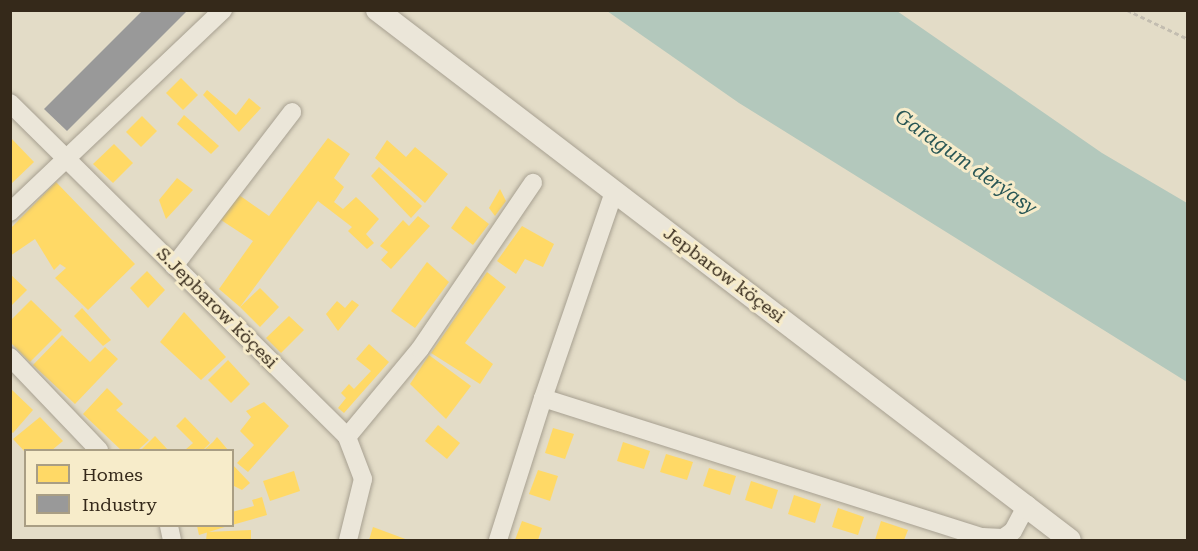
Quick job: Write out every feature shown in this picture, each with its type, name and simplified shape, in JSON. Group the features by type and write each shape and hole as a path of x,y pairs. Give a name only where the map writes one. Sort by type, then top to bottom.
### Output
{"street":[{"path":"10,212 223,10"},
{"name":"Jepbarow köçesi","path":"377,10 1027,504 1070,540"},
{"name":"S.Jepbarow köçesi","path":"10,103 347,437 363,479 348,540"},
{"path":"174,266 292,112"},
{"path":"347,437 420,349 533,183"},
{"path":"498,540 543,398 614,192"},
{"path":"10,357 98,449"},
{"path":"543,398 982,537 1004,538 1013,531 1027,504"}],"path":[{"path":"1126,10 1188,39"}],"water":[{"name":"Garagum derýasy","path":"607,11 897,11 1102,153 1187,203 1187,382 739,103"}],"building: Homes":[{"path":"181,78 198,95 183,110 166,93"},
{"path":"207,90 236,115 249,98 261,108 239,132 203,95"},
{"path":"184,115 219,146 211,154 177,124"},
{"path":"142,116 157,131 141,147 126,132"},
{"path":"10,137 34,162 10,185"},
{"path":"328,138 350,154 334,178 344,187 334,202 343,209 356,197 379,219 366,234 374,243 367,249 348,231 352,227 318,201 240,307 219,289 253,241 221,220 239,195 269,216"},
{"path":"387,140 406,157 415,147 448,174 425,203 375,158"},
{"path":"114,144 133,163 113,183 93,164"},
{"path":"379,167 422,206 411,218 371,176"},
{"path":"177,178 193,190 166,219 159,200"},
{"path":"56,182 135,264 88,310 55,278 66,268 60,264 54,270 35,239 10,256 10,229"},
{"path":"500,189 506,201 495,216 489,208"},
{"path":"466,206 489,224 473,245 451,228"},
{"path":"418,216 430,226 391,269 381,260 388,252 380,246 403,220 409,226"},
{"path":"522,226 554,244 543,267 525,259 516,274 497,261"},
{"path":"427,262 449,282 415,328 391,311"},
{"path":"147,271 165,290 148,308 130,288"},
{"path":"487,272 506,287 465,343 493,364 480,384 431,353"},
{"path":"10,274 27,290 10,307"},
{"path":"260,288 279,307 260,327 240,307"},
{"path":"31,300 62,330 30,362 10,342 10,321"},
{"path":"352,300 359,305 338,331 326,314 337,301 345,308"},
{"path":"82,308 111,340 103,346 74,316"},
{"path":"184,312 226,357 201,380 160,342"},
{"path":"289,316 304,330 281,353 266,338"},
{"path":"62,335 90,362 105,347 118,359 75,404 33,365"},
{"path":"369,344 389,362 344,413 338,408 346,398 341,393 349,384 354,389 371,371 356,359"},
{"path":"429,355 471,386 446,419 410,384"},
{"path":"228,360 250,384 231,403 208,380"},
{"path":"10,388 33,410 13,433 10,431"},
{"path":"107,388 123,404 116,410 149,440 139,449 120,449 83,414"},
{"path":"264,402 289,426 248,472 237,463 254,445 240,431 251,417 246,411"},
{"path":"40,417 63,441 53,449 24,449 24,451 13,439"},
{"path":"185,417 210,443 204,449 186,449 193,443 176,426"},
{"path":"438,425 460,443 447,459 425,441"},
{"path":"553,428 574,434 565,459 545,453"},
{"path":"155,436 167,449 142,449"},
{"path":"217,437 227,449 205,449"},
{"path":"623,442 650,451 644,469 617,461"},
{"path":"666,454 693,462 687,480 660,472"},
{"path":"234,466 250,483 242,490 234,486"},
{"path":"709,468 736,476 730,495 703,486"},
{"path":"538,470 558,476 550,501 529,494"},
{"path":"294,471 300,491 270,501 263,481"},
{"path":"751,481 778,490 772,509 745,500"},
{"path":"794,495 821,504 815,523 788,514"},
{"path":"262,497 267,515 234,524 234,511 254,506 252,500"},
{"path":"838,508 864,517 858,535 832,527"},
{"path":"522,521 542,528 538,540 515,540"},
{"path":"881,521 908,530 904,540 875,540"},
{"path":"197,527 225,527 199,535"},
{"path":"373,527 408,540 369,540"},
{"path":"251,530 251,540 206,540 207,532"}],"building: Industry":[{"path":"143,10 188,10 67,131 44,109"}]}
